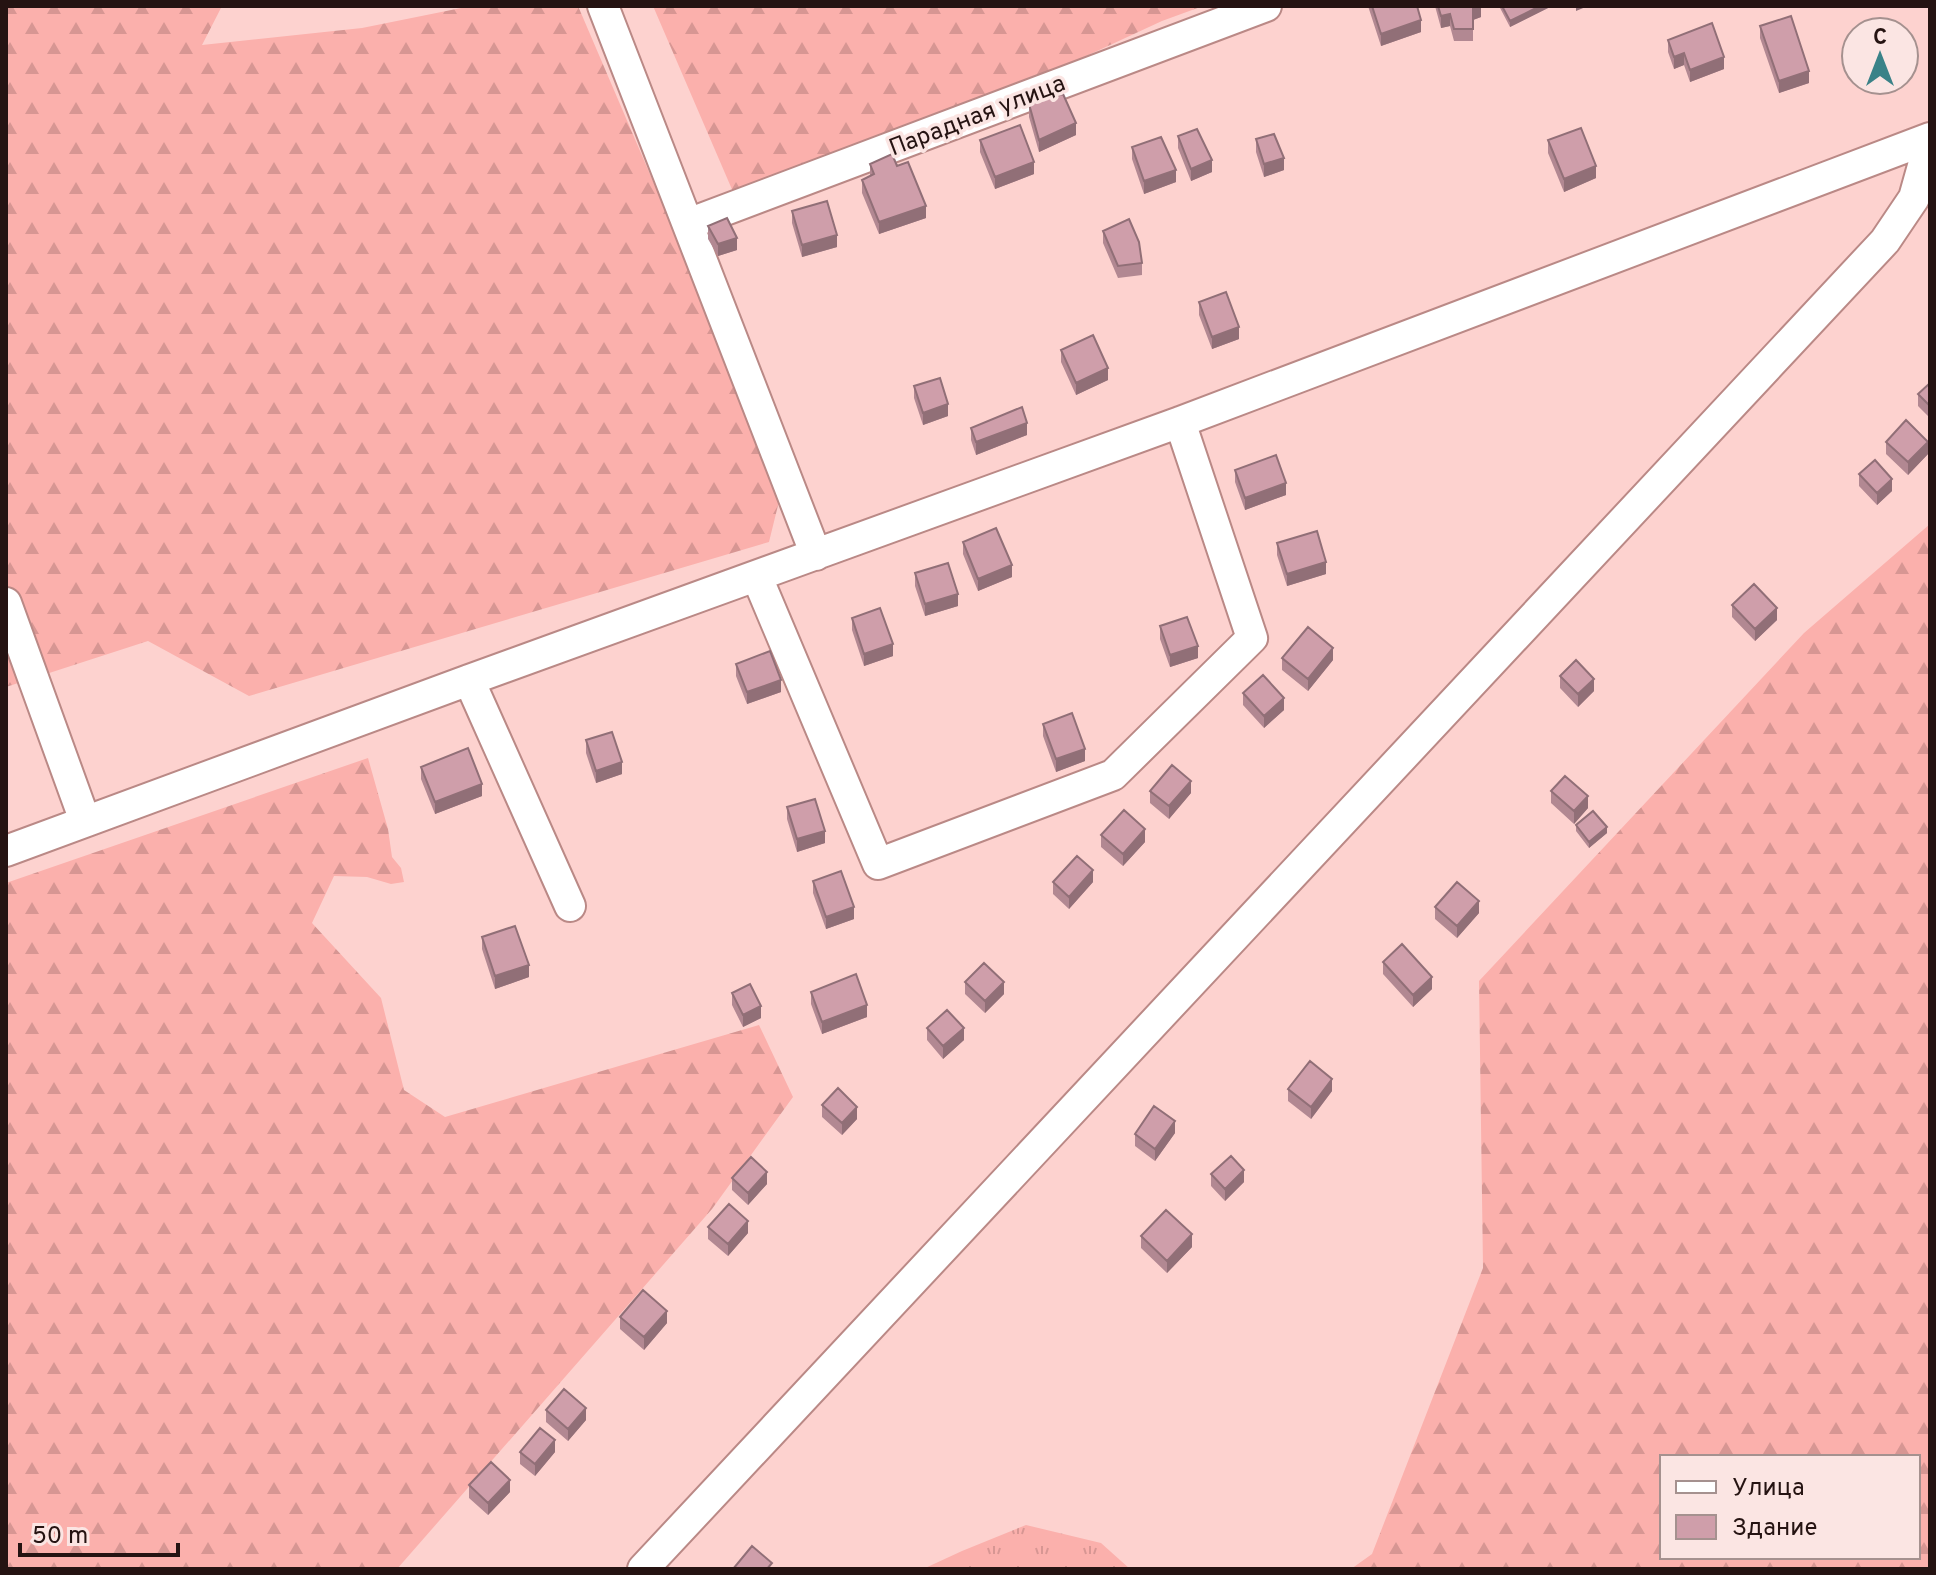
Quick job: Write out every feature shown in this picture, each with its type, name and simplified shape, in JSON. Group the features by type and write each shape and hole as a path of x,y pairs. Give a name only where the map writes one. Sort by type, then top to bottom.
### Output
{"street":[{"path":"603,6 816,555"},
{"name":"Парадная улица","path":"688,224 1266,6"},
{"path":"6,851 1180,422 1930,139"},
{"path":"643,1569 1885,241 1914,198 1930,139"},
{"path":"757,577 878,864 1113,775 1252,638 1180,422"},
{"path":"6,603 85,821"},
{"path":"469,680 570,906"}],"green space":[{"path":"6,6 222,6 202,45 362,28 471,6 578,6 783,485 769,542 249,696 148,641 6,687"},
{"path":"653,6 1203,6 1162,21 743,215"},
{"path":"1930,524 1930,1569 1351,1569 1372,1554 1483,1268 1479,981 1804,633"},
{"path":"368,758 388,829 392,857 401,868 404,882 391,884 367,877 334,876 312,923 381,998 404,1090 445,1117 759,1025 793,1097 712,1209 397,1569 6,1569 6,883"},
{"path":"1026,1525 1101,1543 1130,1569 923,1569"}],"building":[{"path":"1372,6 1417,6 1421,20 1381,34"},
{"path":"1438,6 1477,6 1473,8 1473,29 1454,29 1450,14 1441,16"},
{"path":"1502,6 1540,6 1510,21"},
{"path":"1791,16 1809,71 1779,81 1760,26"},
{"path":"1712,23 1724,57 1690,70 1684,53 1674,57 1668,40"},
{"path":"1063,94 1076,123 1039,140 1029,104"},
{"path":"1020,125 1034,162 995,177 980,140"},
{"path":"1581,128 1596,166 1564,179 1548,140"},
{"path":"1197,129 1212,160 1191,169 1178,136"},
{"path":"1274,134 1284,158 1264,164 1256,139"},
{"path":"1161,137 1176,170 1144,181 1132,147"},
{"path":"892,154 897,166 908,162 926,206 879,222 862,180 874,174 870,164"},
{"path":"827,201 837,235 802,245 792,211"},
{"path":"727,218 737,238 718,244 708,226"},
{"path":"1129,219 1139,242 1142,263 1118,266 1103,231"},
{"path":"1226,292 1239,327 1212,337 1199,302"},
{"path":"1093,335 1108,368 1076,383 1061,350"},
{"path":"940,378 948,404 923,413 914,386"},
{"path":"1930,383 1930,406 1918,394"},
{"path":"1022,407 1027,423 976,442 971,428"},
{"path":"1906,420 1928,442 1908,462 1886,442"},
{"path":"1276,455 1286,483 1245,498 1235,470"},
{"path":"1875,460 1892,479 1877,493 1859,474"},
{"path":"996,528 1012,565 978,579 963,542"},
{"path":"1317,531 1326,562 1287,574 1277,543"},
{"path":"948,563 958,594 925,604 915,573"},
{"path":"1754,584 1777,608 1755,629 1732,605"},
{"path":"880,608 893,644 864,654 852,618"},
{"path":"1187,617 1198,646 1170,655 1160,626"},
{"path":"1308,627 1333,648 1308,679 1282,658"},
{"path":"770,651 781,680 747,692 736,664"},
{"path":"1576,660 1594,679 1578,694 1560,676"},
{"path":"1263,675 1284,698 1264,716 1243,693"},
{"path":"1072,713 1085,749 1056,759 1043,724"},
{"path":"612,732 622,762 596,771 586,740"},
{"path":"468,748 482,784 435,802 421,767"},
{"path":"1172,765 1191,781 1169,806 1150,791"},
{"path":"1565,776 1588,796 1574,811 1551,791"},
{"path":"815,799 825,831 797,839 787,807"},
{"path":"1124,810 1145,829 1123,854 1101,835"},
{"path":"1593,811 1607,827 1589,842 1576,825"},
{"path":"1077,856 1093,870 1069,897 1053,882"},
{"path":"841,871 854,907 826,917 813,881"},
{"path":"1457,882 1479,901 1457,926 1435,907"},
{"path":"515,926 529,965 495,976 482,937"},
{"path":"1402,944 1432,977 1413,995 1383,962"},
{"path":"984,963 1004,982 985,1001 965,982"},
{"path":"856,974 867,1005 822,1022 811,992"},
{"path":"750,984 761,1006 743,1015 732,993"},
{"path":"947,1010 964,1028 943,1046 927,1028"},
{"path":"1310,1061 1332,1079 1311,1107 1288,1089"},
{"path":"838,1088 857,1107 842,1123 822,1105"},
{"path":"1154,1106 1175,1121 1155,1149 1135,1134"},
{"path":"1231,1156 1244,1170 1225,1189 1211,1174"},
{"path":"751,1157 767,1172 748,1193 732,1178"},
{"path":"729,1204 748,1221 728,1244 708,1227"},
{"path":"1166,1210 1192,1234 1167,1261 1141,1236"},
{"path":"643,1290 667,1311 644,1337 620,1317"},
{"path":"564,1389 586,1408 568,1429 546,1410"},
{"path":"540,1428 555,1440 535,1464 520,1452"},
{"path":"491,1462 510,1480 488,1503 469,1485"},
{"path":"752,1546 772,1563 767,1569 733,1569"}]}
